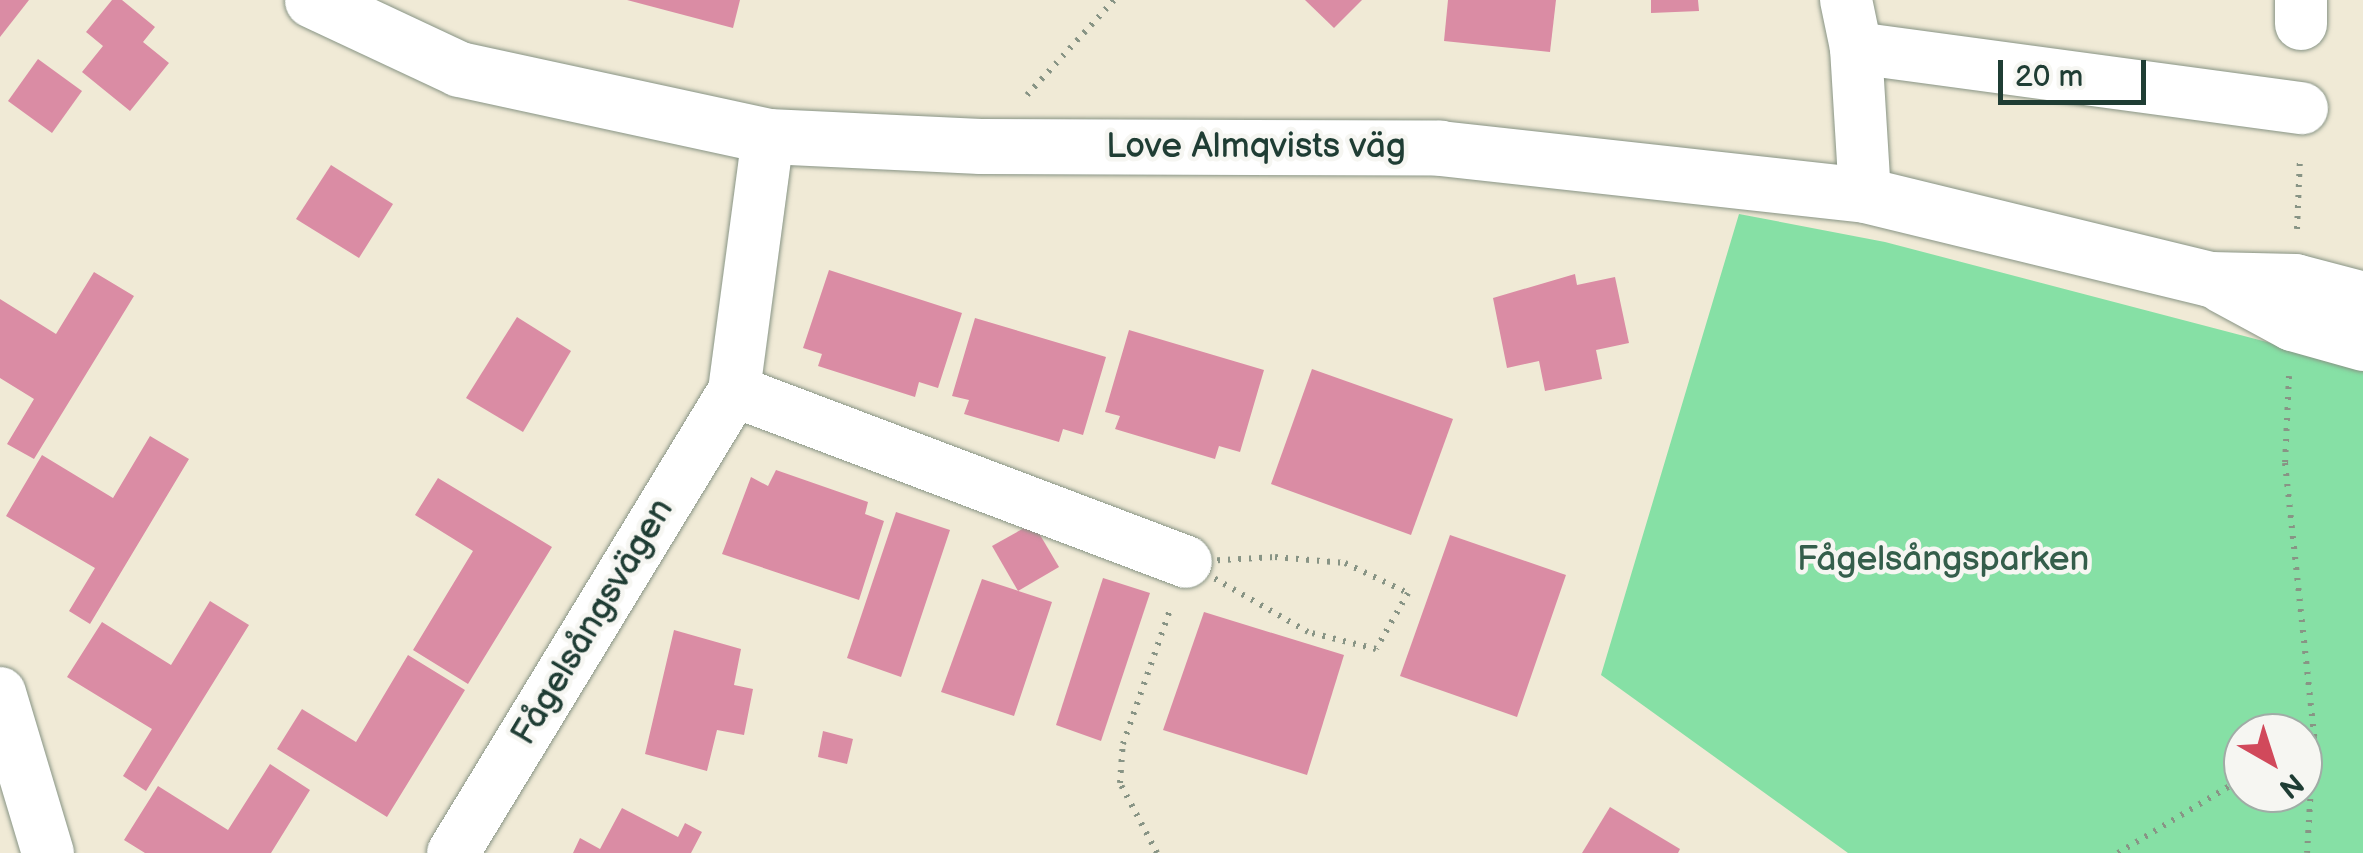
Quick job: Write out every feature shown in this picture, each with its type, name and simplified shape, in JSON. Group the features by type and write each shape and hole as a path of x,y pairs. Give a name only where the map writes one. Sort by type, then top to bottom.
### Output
{"street":[{"name":"Love Almqvists väg","path":"312,0 459,70 768,136 980,146 1440,148 1865,194 2210,278 2295,282 2363,300"},
{"path":"1865,194 1851,24 2302,108"},
{"name":"Fågelsångsvägen","path":"453,853 734,392 768,136"},
{"name":"Love Almqvists väg","path":"2210,278 2292,323 2363,343"},
{"path":"734,392 1180,580"},
{"path":"0,694 48,853"}],"path":[{"path":"980,146 1114,0"},
{"path":"2285,463 2312,713"},
{"path":"1275,557 1345,563 1408,593 1376,649 1308,632 1180,580 1275,557"},
{"path":"1157,853 1120,783 1123,744 1180,580"},
{"path":"2118,853 2223,790"},
{"path":"2307,853 2309,813"}],"green space":[{"name":"Fågelsångsparken","path":"1739,214 1885,242 2363,367 2363,853 1848,853 1601,675"}],"building":[{"path":"0,0 29,0 0,37"},
{"path":"112,0 122,0 155,27 143,42 169,63 130,111 82,72 103,46 86,32"},
{"path":"627,0 740,0 733,28"},
{"path":"1305,0 1362,0 1334,28"},
{"path":"1448,0 1556,0 1550,52 1444,41"},
{"path":"1651,0 1698,0 1699,11 1651,13"},
{"path":"38,59 82,91 52,133 8,101"},
{"path":"331,165 393,204 359,258 296,219"},
{"path":"829,270 962,313 938,388 919,382 915,397 818,366 822,354 803,348"},
{"path":"94,272 134,296 34,459 7,444 34,399 0,378 0,299 56,334"},
{"path":"1575,274 1577,285 1615,277 1629,343 1596,350 1602,379 1545,391 1539,361 1507,368 1493,298"},
{"path":"517,317 571,351 523,432 466,398"},
{"path":"975,318 1106,357 1083,435 1063,429 1059,442 964,414 969,400 952,396"},
{"path":"1129,330 1264,370 1240,452 1219,446 1215,459 1115,429 1120,416 1105,412"},
{"path":"1312,369 1453,419 1411,535 1271,484"},
{"path":"150,436 189,459 90,624 69,611 95,568 6,516 42,455 113,498"},
{"path":"776,470 868,502 865,514 884,521 859,600 722,554 751,477 768,486"},
{"path":"438,478 552,547 468,684 413,650 473,551 415,515"},
{"path":"896,512 950,530 901,677 847,658"},
{"path":"1033,523 1059,567 1018,591 992,546"},
{"path":"1450,535 1566,575 1517,717 1400,676"},
{"path":"1103,578 1150,593 1101,741 1056,725"},
{"path":"982,579 1052,602 1014,716 941,692"},
{"path":"210,601 249,625 146,791 123,776 152,729 67,677 102,622 171,665"},
{"path":"1204,612 1344,655 1307,775 1163,730"},
{"path":"674,630 741,649 734,685 753,689 744,735 717,730 707,771 645,754"},
{"path":"408,655 465,690 387,817 277,749 302,709 356,742"},
{"path":"823,731 853,739 847,764 818,757"},
{"path":"270,764 310,790 271,853 145,853 124,840 158,786 228,830"},
{"path":"1610,807 1680,849 1678,853 1582,853"},
{"path":"622,808 678,837 685,823 702,832 691,853 573,853 580,838 600,849"}]}
